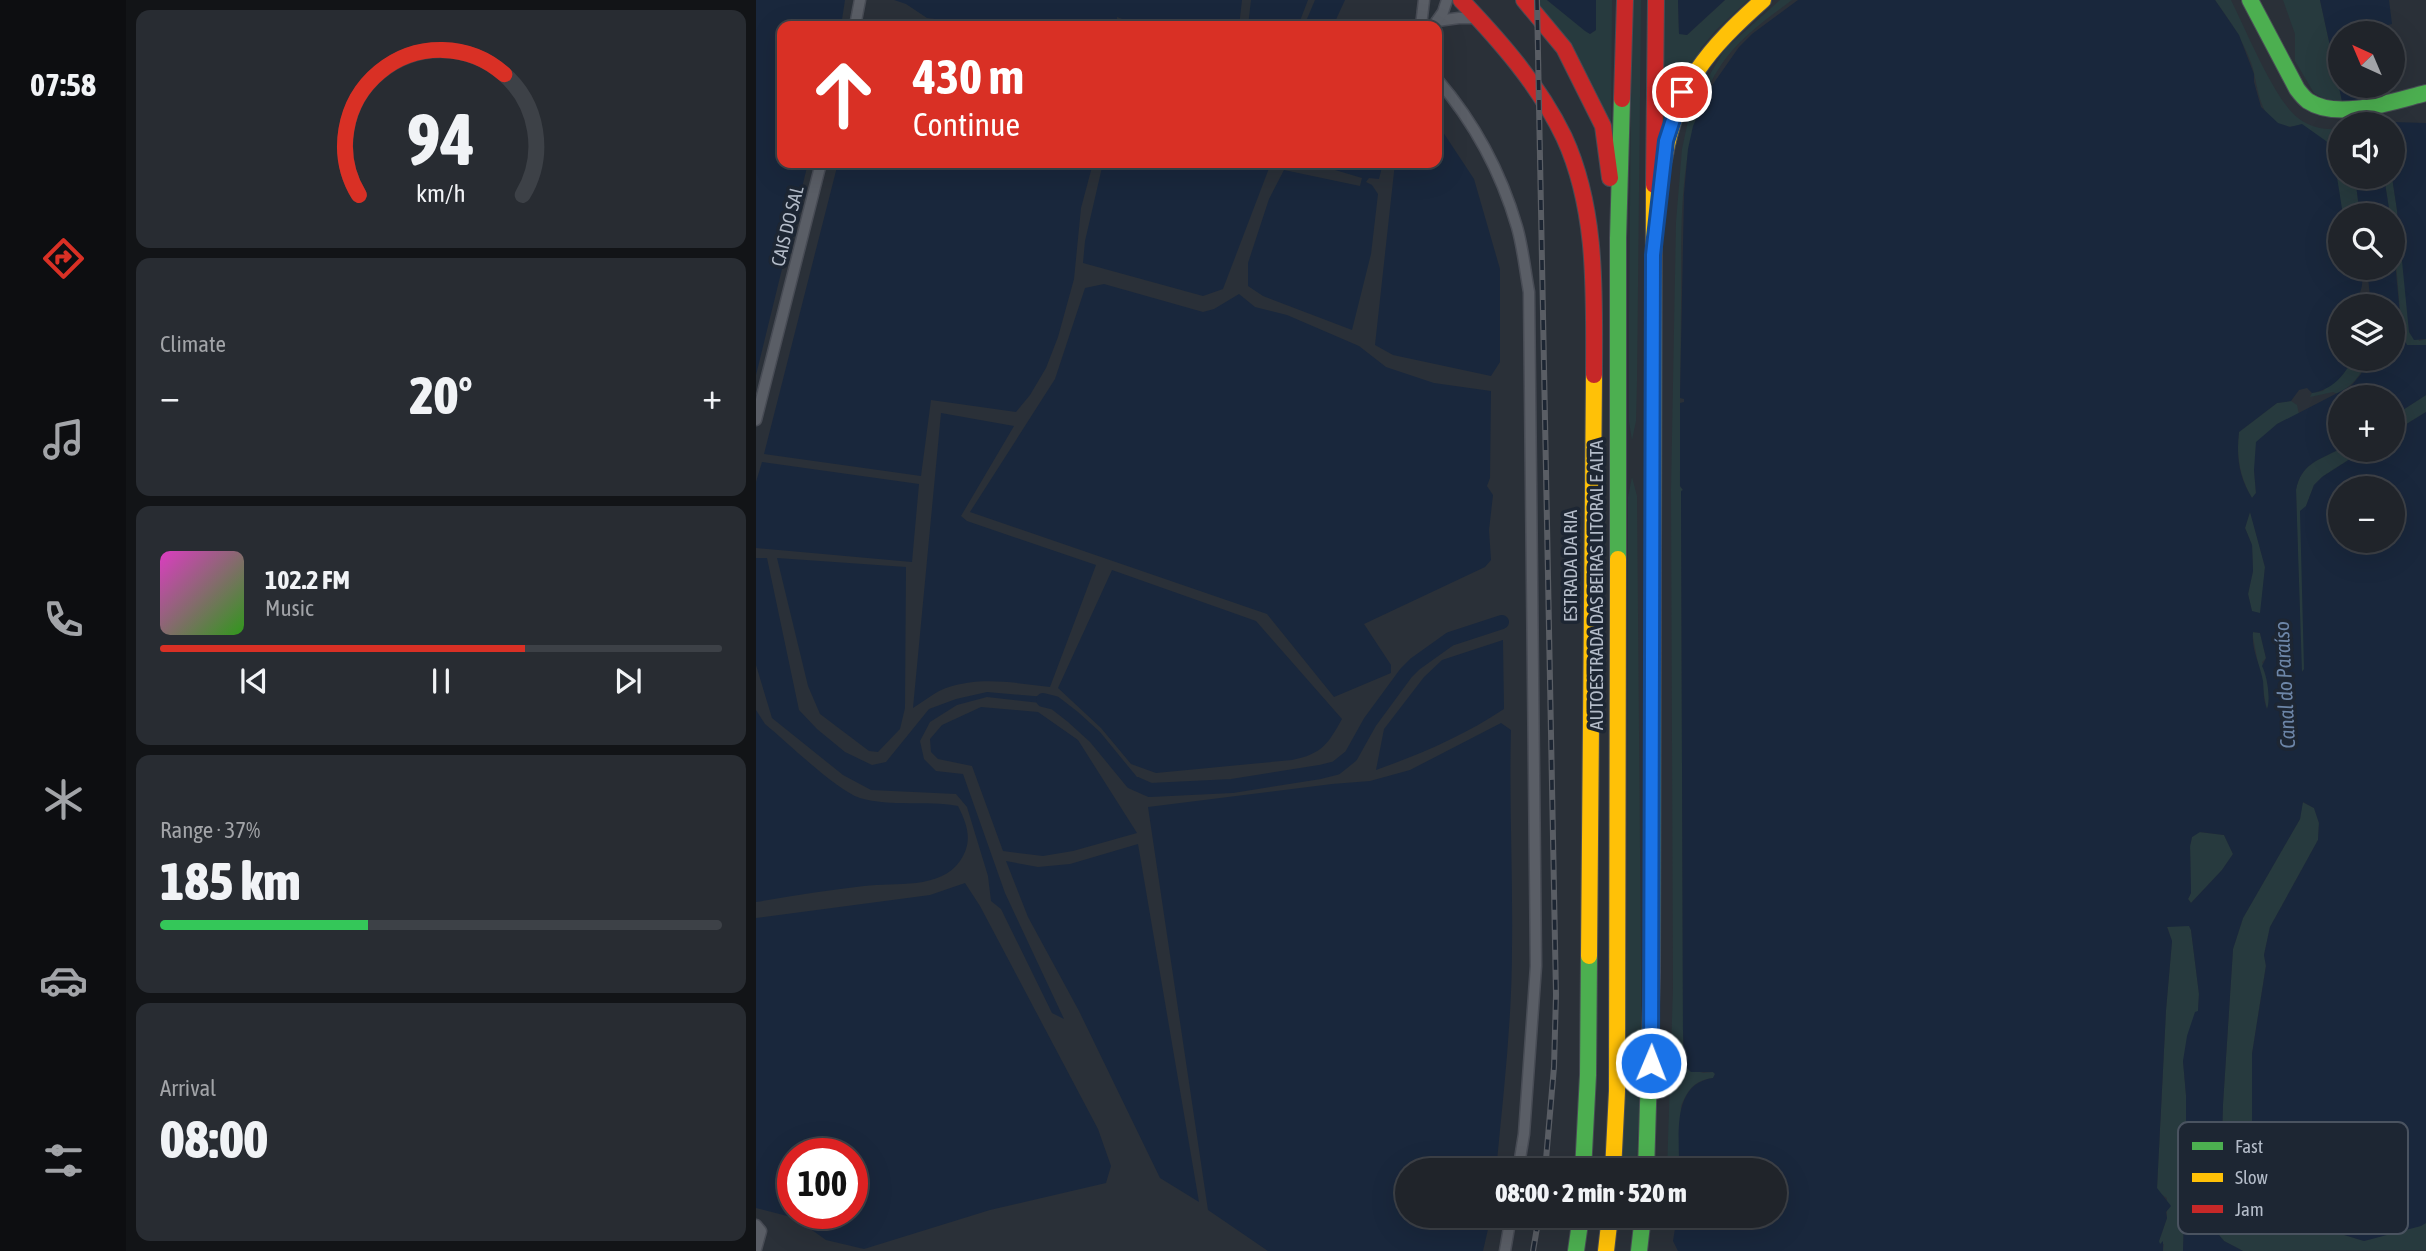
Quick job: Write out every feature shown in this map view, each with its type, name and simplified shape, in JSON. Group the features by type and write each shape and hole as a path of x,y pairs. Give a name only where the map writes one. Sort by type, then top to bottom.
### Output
{"main road":[{"name":"ESTRADA DA RIA","path":"1461,0 1526,76 1559,127 1577,173 1590,231 1594,314 1588,1075 1584,1158"},
{"path":"1524,0 1564,48 1604,126 1618,239"},
{"name":"AUTOESTRADA DAS BEIRAS LITORAL E ALTA","path":"1614,1158 1617,1091 1618,239 1625,0"},
{"path":"1646,1158 1652,972 1656,0"},
{"path":"1653,255 1666,141 1682,92 1711,48 1763,0"},
{"path":"2250,0 2297,89 2307,101 2319,107 2339,111 2426,93"},
{"path":"1576,1251 1579,1228"},
{"path":"1606,1251 1608,1228"},
{"path":"1639,1251 1642,1228"}],"street":[{"path":"856,21 860,0"},
{"path":"1437,21 1447,0"},
{"path":"1422,21 1427,2"},
{"path":"1442,22 1459,18 1478,18"},
{"path":"1442,85 1495,164 1517,228 1529,292 1536,965 1520,1158"},
{"name":"CAIS DO SAL","path":"756,420 820,168"},
{"path":"756,1225 761,1231 756,1249"},
{"path":"1505,1251 1509,1228"}],"green space":[{"path":"1531,0 1547,0 1590,34 1596,30 1596,0 1612,0 1611,130 1596,91 1578,60"},
{"path":"1632,0 1641,0 1637,380 1636,421 1632,440 1629,422 1629,315"},
{"path":"1661,0 1678,0 1679,33 1687,35 1725,0 1748,0 1701,48 1662,133"},
{"path":"1780,0 1792,0 1736,46 1721,65 1706,92 1695,121 1684,183 1681,247 1680,486 1683,490 1684,1066 1715,1074 1713,1078 1693,1086 1684,1100 1681,1106 1679,1158 1667,1158 1673,989 1671,490 1676,222 1682,149 1688,121 1700,91 1725,49"},
{"path":"2215,0 2231,0 2270,81 2289,109 2303,121 2328,129 2328,187 2296,126 2276,123 2264,110 2253,69 2234,27"},
{"path":"2283,0 2320,0 2328,37 2328,98 2341,98 2342,101 2324,99 2314,93 2295,61 2295,34"},
{"path":"2329,189 2357,189 2358,203 2337,203"},
{"path":"2386,189 2394,189 2396,203 2388,203"},
{"path":"2405,265 2419,341 2426,339 2426,345 2407,345 2405,341 2405,294 2399,294 2397,280 2405,280"},
{"path":"2342,371 2361,371 2349,385 2329,385"},
{"path":"2328,386 2328,393 2310,397 2312,393 2323,391"},
{"path":"2426,395 2426,412 2405,425 2405,409"},
{"path":"2291,401 2297,405 2299,414 2277,424 2254,470 2256,493 2252,498 2240,466 2239,432 2277,403"},
{"path":"2328,455 2328,462 2345,462 2314,485 2306,506 2304,670 2301,672 2296,490 2302,474"},
{"path":"1632,477 1637,496 1641,965 1641,1065 1637,1158 1620,1158 1627,944 1628,497"},
{"path":"2250,511 2265,567 2261,614 2252,612 2248,594 2253,571 2252,545 2245,528"},
{"path":"2252,632 2260,633 2266,658 2262,662 2268,686 2267,710"},
{"path":"2302,802 2314,808 2319,823 2318,840 2270,927 2252,1054 2253,1122 2222,1122 2233,949 2243,918 2300,819"},
{"path":"2199,832 2224,835 2233,854 2191,903 2188,899 2191,893 2190,846 2192,837"},
{"path":"2167,926 2189,926 2199,994 2198,1012 2183,1061 2186,1122 2178,1122 2178,1234 2184,1234 2183,1251 2163,1251 2164,1244 2159,1244 2167,1218 2167,1198 2158,1192 2157,1188 2172,941"},
{"path":"2426,1223 2426,1250 2243,1251 2224,1241 2219,1235 2341,1234 2364,1241 2388,1234 2408,1234 2408,1228"}],"water":[{"path":"756,0 845,0 842,21 777,21 777,168 807,168 756,375"},
{"path":"894,0 1242,0 1240,21 1127,21 1117,17 1117,21 952,21 927,18 906,4"},
{"path":"1251,0 1308,0 1300,21 1249,21"},
{"path":"1315,0 1345,0 1335,21 1306,21"},
{"path":"1547,0 1596,0 1596,30 1590,34 1585,31"},
{"path":"1678,0 1725,0 1687,35 1679,34"},
{"name":"Canal do Paraíso","path":"1798,0 2215,0 2239,35 2254,74 2261,107 2278,123 2290,127 2302,124 2328,144 2328,189 2339,189 2341,203 2328,203 2328,280 2362,280 2359,294 2328,294 2328,371 2345,371 2332,385 2312,393 2307,388 2299,390 2291,401 2277,403 2239,432 2238,450 2244,482 2252,498 2256,493 2256,442 2277,424 2328,398 2328,455 2306,469 2296,490 2302,672 2300,511 2306,506 2314,485 2345,462 2405,462 2405,425 2426,412 2426,1223 2408,1229 2408,1122 2252,1122 2252,1054 2270,927 2318,840 2319,823 2314,808 2303,802 2300,819 2243,918 2233,949 2222,1122 2186,1122 2183,1061 2187,1036 2195,1012 2198,1011 2199,994 2191,930 2189,926 2167,927 2172,941 2157,1188 2171,1206 2166,1212 2167,1218 2159,1241 2160,1244 2163,1241 2163,1251 1678,1251 1673,1241 1675,1228 1787,1228 1787,1158 1679,1158 1680,1114 1684,1101 1690,1090 1699,1082 1713,1078 1715,1074 1691,1072 1684,1065 1683,490 1680,486 1680,403 1684,402 1684,399 1680,398 1684,194 1693,126 1711,87 1739,47 1752,34","holes":["2250,512 2265,567 2260,613 2252,611 2248,594 2253,571 2252,545 2245,528","2253,632 2260,633 2266,658 2262,666 2268,688 2267,709 2263,681 2254,650","2200,832 2224,835 2233,854 2191,903 2188,899 2191,893 2192,837"]},
{"path":"2320,0 2389,0 2392,21 2328,21 2328,37"},
{"path":"2341,98 2372,98 2374,112 2346,112"},
{"path":"2405,122 2426,123 2426,339 2414,340 2409,332 2404,280 2405,203 2396,203 2394,189 2405,189"},
{"path":"1442,131 1474,179 1500,269 1500,362 1491,376 1393,355 1375,345 1394,168 1442,168"},
{"path":"837,168 1092,168 1081,208 1074,279 1058,337 1046,368 1016,412 931,400 921,476 764,454"},
{"path":"1102,168 1269,168 1223,289 1203,296 1083,263 1085,241"},
{"path":"1328,168 1382,168 1379,179 1369,178 1366,182 1372,185 1378,194 1371,254 1352,330 1263,296 1248,286 1248,263 1269,199 1284,170 1360,186 1362,178"},
{"path":"2357,189 2386,189 2388,203 2358,203"},
{"path":"2368,280 2397,280 2398,294 2370,294"},
{"path":"1104,284 1203,312 1214,309 1239,294 1255,307 1287,315 1359,346 1386,367 1434,383 1491,391 1490,478 1487,486 1493,495 1489,530 1491,560 1485,567 1364,624 1391,665 1391,673 1334,697 1267,614 970,512 1055,379 1085,288"},
{"path":"2405,341 2407,345 2426,345 2426,395 2405,409 2405,385 2352,385 2362,371 2405,371"},
{"path":"941,413 1014,426 961,516 967,521 1096,565 1050,687 972,682 942,690 913,708"},
{"path":"762,462 919,484 912,562 756,548 756,482"},
{"path":"756,558 767,558 799,710 845,752 872,765 886,762 929,709 987,692 1046,697 1040,703 987,697 957,705 930,722 920,741 924,759 936,771 963,774 1005,893 1064,1019 1052,1013 1001,909 991,901 988,876 967,807 956,794 871,790 843,775 772,718 756,665"},
{"path":"777,558 906,567 905,708 900,729 878,752 869,751 820,714 808,686"},
{"path":"1112,570 1256,621 1342,719 1328,741 1310,755 1292,760 1156,773 1131,764 1101,728 1058,688"},
{"path":"1503,640 1504,709 1442,743 1376,770 1384,729 1424,677 1442,660"},
{"path":"981,707 1038,712 1078,740 1137,833 1073,851 1043,856 1003,851 972,766 938,759 931,752 930,739 942,725"},
{"path":"756,710 765,724 825,776 860,798 958,806 968,834 967,847 960,861 941,877 929,881 850,888 756,902"},
{"path":"1501,723 1511,730 1512,976 1497,1158 1395,1158 1395,1228 1488,1228 1483,1251 1268,1251 1208,1210 1148,807 1370,781 1410,770"},
{"path":"1138,844 1199,1202 1160,1178 1079,1011 1028,917 1006,861 1038,867 1070,864"},
{"path":"965,883 980,906 1098,1129 1111,1166 1106,1183 990,1210 864,1249 826,1240 810,1229 868,1229 868,1138 777,1138 777,1213 756,1208 756,918 930,895"},
{"path":"2184,1234 2219,1234 2224,1241 2243,1251 2183,1251"},
{"path":"2341,1234 2391,1234 2364,1241"}],"waterway":[{"path":"1043,700 1055,703 1073,717 1095,737 1132,782 1150,790 1232,786 1320,772 1336,768 1351,756 1370,722 1415,664 1450,639 1502,622"}],"railway":[{"path":"1537,0 1556,995 1554,1067 1546,1158"},
{"path":"1533,1251 1537,1228"}],"traffic: fast":[{"path":"2250,0 2297,89 2308,101 2320,107 2350,109 2426,93"},
{"path":"1618,559 1618,238 1622,99"},
{"path":"1646,1158 1652,972 1653,554"},
{"path":"1584,1158 1588,1075 1589,956"},
{"path":"1576,1251 1579,1228"},
{"path":"1639,1251 1642,1228"}],"traffic: slow":[{"path":"1664,160 1677,110 1697,70 1726,35 1763,0"},
{"path":"1653,554 1654,185"},
{"path":"1589,956 1594,375"},
{"path":"1614,1158 1617,1091 1618,559"},
{"path":"1606,1251 1609,1228"}],"traffic: jam":[{"path":"1461,0 1504,48 1543,99 1564,137 1575,165 1583,194 1592,254 1594,375"},
{"path":"1524,0 1564,48 1603,126 1610,178"},
{"path":"1622,99 1625,0"},
{"path":"1654,185 1656,0"}],"route":[{"path":"1651,1063 1653,255 1666,141 1682,92"}]}
